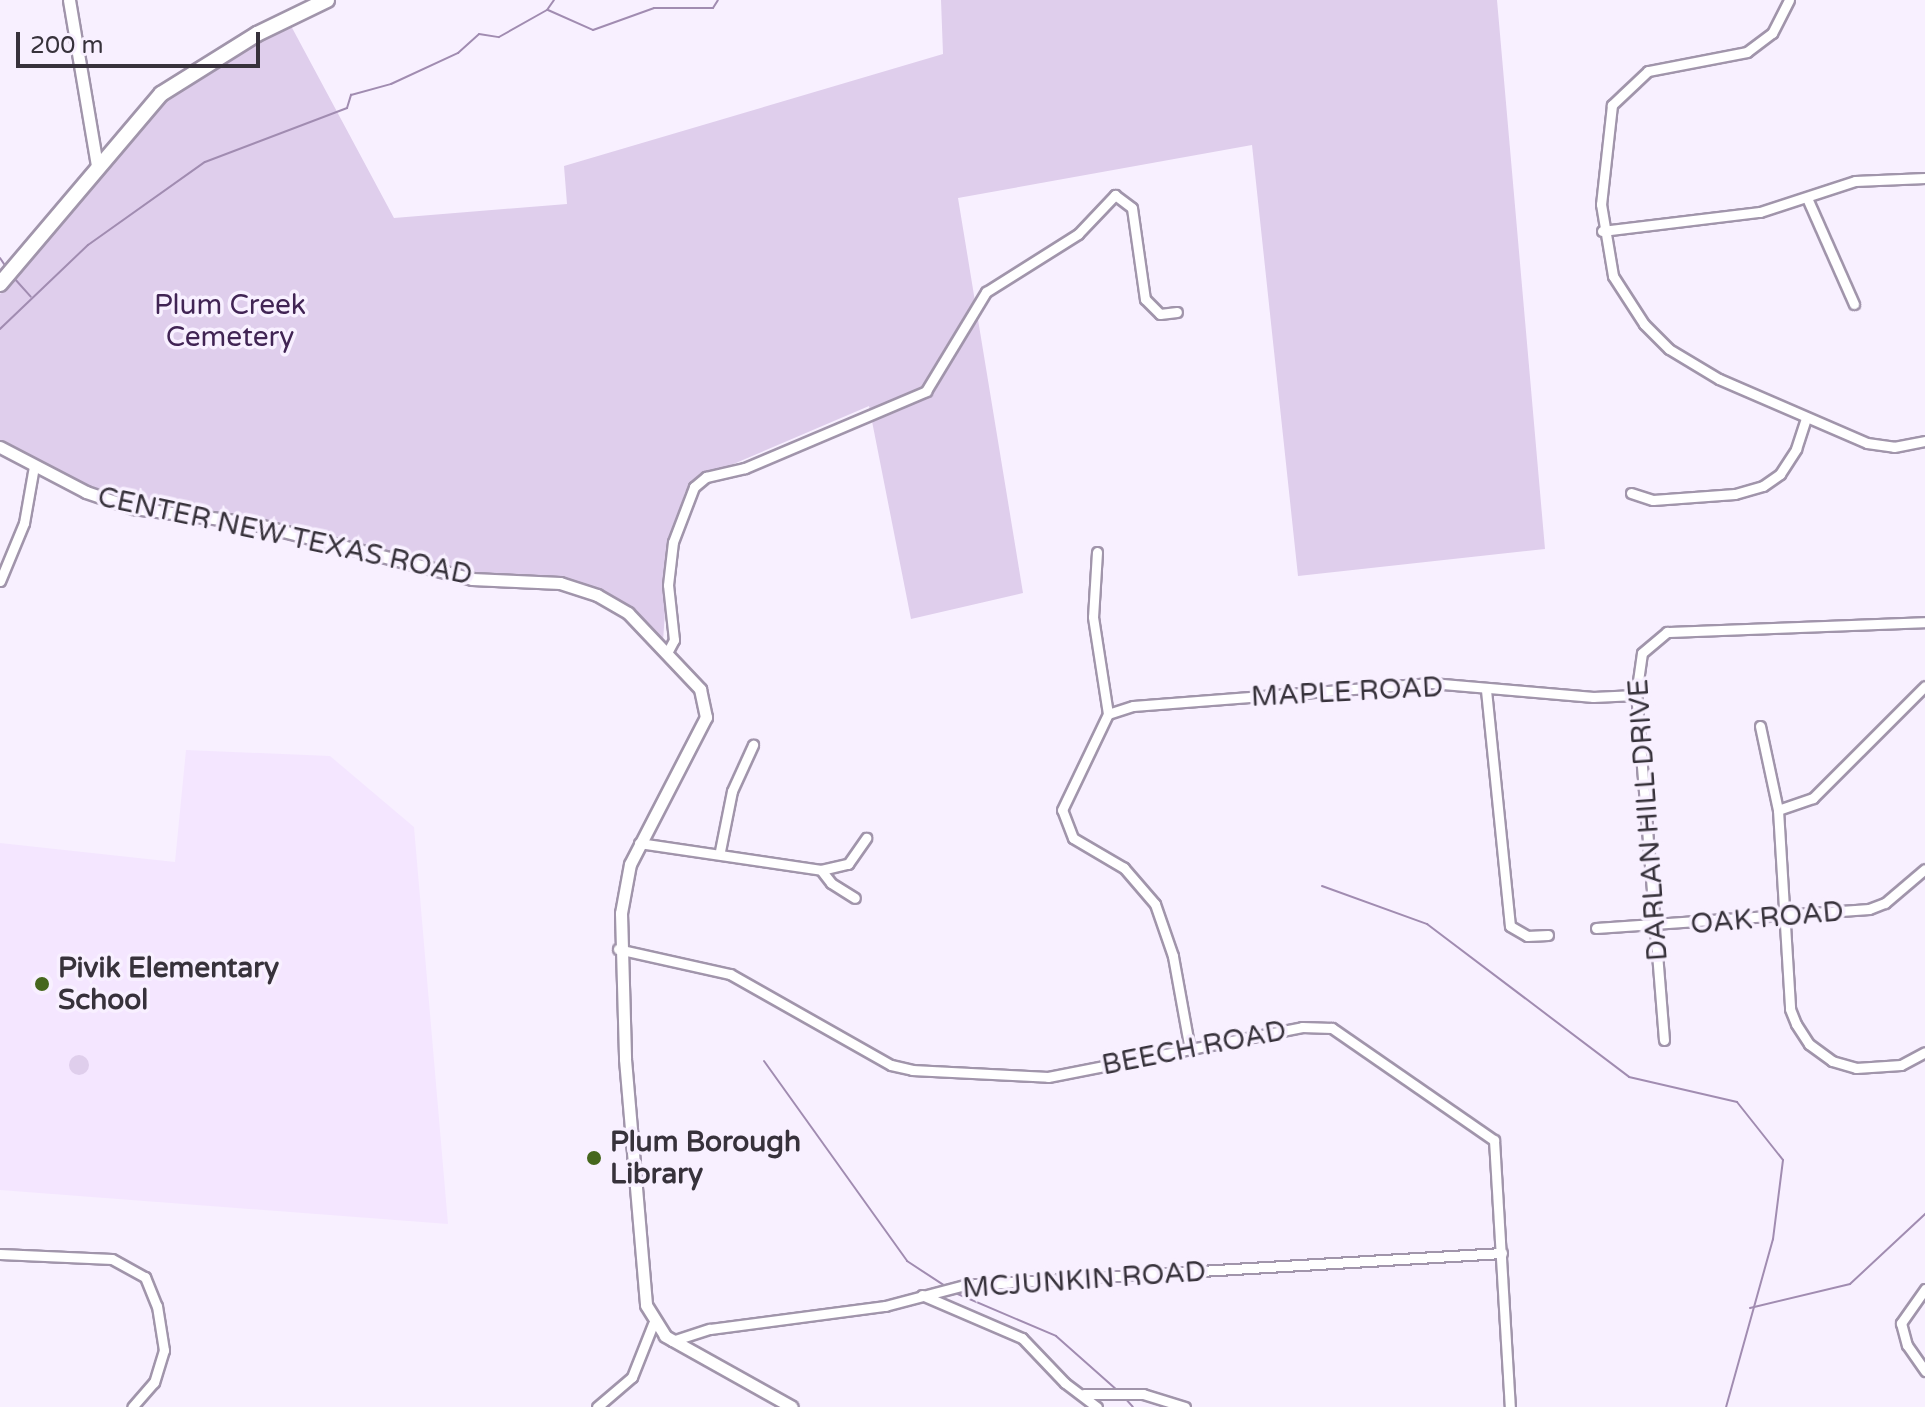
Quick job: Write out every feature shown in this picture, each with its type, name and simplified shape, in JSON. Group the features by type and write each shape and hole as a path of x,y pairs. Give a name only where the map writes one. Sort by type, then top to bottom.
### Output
{"main road":[{"path":"0,284 97,165 171,88 278,22 327,0"}],"street":[{"path":"69,0 97,165"},
{"path":"1789,0 1772,33 1747,52 1648,71 1620,93 1606,126 1602,231 1613,276 1625,299 1669,349 1771,406 1867,443 1894,447 1925,441"},
{"path":"1602,231 1760,212 1855,181 1925,178"},
{"path":"667,653 674,640 668,585 673,542 694,487 706,477 745,468 926,391 986,292 1078,234 1115,195 1132,208 1145,299 1160,314 1177,312"},
{"path":"1807,198 1854,304"},
{"path":"1631,493 1653,500 1735,494 1763,486 1780,474 1796,449 1806,418"},
{"name":"CENTER NEW TEXAS ROAD","path":"0,447 34,466 133,508 251,523 472,579 560,583 628,613 700,689 706,717 639,843 624,888 618,949 643,1277 653,1324"},
{"path":"0,581 24,523 34,466"},
{"path":"1097,552 1093,617 1108,714 1062,810 1073,838 1124,868 1155,904 1173,956 1190,1050"},
{"name":"DARLAN HILL DRIVE","path":"1664,1040 1636,695 1642,653 1667,632 1925,622"},
{"name":"MAPLE ROAD","path":"1108,714 1133,706 1401,684 1636,695"},
{"path":"1778,810 1813,798 1925,686"},
{"path":"1486,690 1510,926 1527,936 1548,935"},
{"path":"1760,726 1778,810 1790,1009 1809,1044 1832,1061 1869,1070 1901,1065 1925,1052"},
{"path":"720,851 732,791 753,745"},
{"path":"639,843 666,850 720,851 821,870 848,864 866,838"},
{"name":"OAK ROAD","path":"1596,928 1655,927 1869,909 1885,903 1925,869"},
{"path":"821,870 831,883 855,898"},
{"name":"BEECH ROAD","path":"618,949 705,966 757,985 898,1068 1048,1077 1302,1027 1332,1028 1491,1134 1498,1154 1510,1407"},
{"name":"MCJUNKIN ROAD","path":"672,1341 710,1329 846,1313 965,1285 1502,1253"},
{"path":"0,1254 112,1259 145,1277 157,1306 164,1350 154,1382 132,1407"},
{"path":"1925,1289 1901,1323 1907,1345 1925,1371"},
{"path":"922,1295 1022,1338 1065,1383 1084,1394 1097,1407"},
{"path":"597,1407 632,1377 653,1324 672,1341 792,1407"},
{"path":"1084,1394 1143,1394 1185,1407"}],"shaded area":[{"path":"186,750 330,756 414,827 448,1224 0,1190 0,843 175,862"}],"green space":[{"name":"Plum Creek Cemetery","path":"941,0 1497,0 1545,549 1298,576 1252,145 958,198 1023,593 911,619 869,406 696,480 685,492 670,543 663,641 609,594 573,580 472,573 270,522 138,503 77,483 0,441 0,294 141,124 174,93 290,24 394,218 567,204 564,166 943,54"},
{"path":"79,1055 86,1058 89,1065 86,1072 79,1075 72,1072 69,1065 72,1058"}],"waterway":[{"path":"0,329 88,245 205,162 347,108 351,95 391,84 458,53 479,34 499,37 547,10 554,0"},
{"path":"548,10 593,30 654,8 713,8 718,0"},
{"path":"0,258 6,267"},
{"path":"14,278 31,297"},
{"path":"1322,886 1427,924 1629,1077 1737,1102 1783,1160 1773,1239 1726,1407"},
{"path":"764,1061 907,1261 945,1286"},
{"path":"1750,1308 1850,1284 1925,1214"},
{"path":"953,1292 1056,1336 1117,1390"},
{"path":"1124,1397 1133,1407"}],"place":[{"name":"Pivik Elementary School","path":"42,984"},
{"name":"Plum Borough Library","path":"594,1158"}]}
